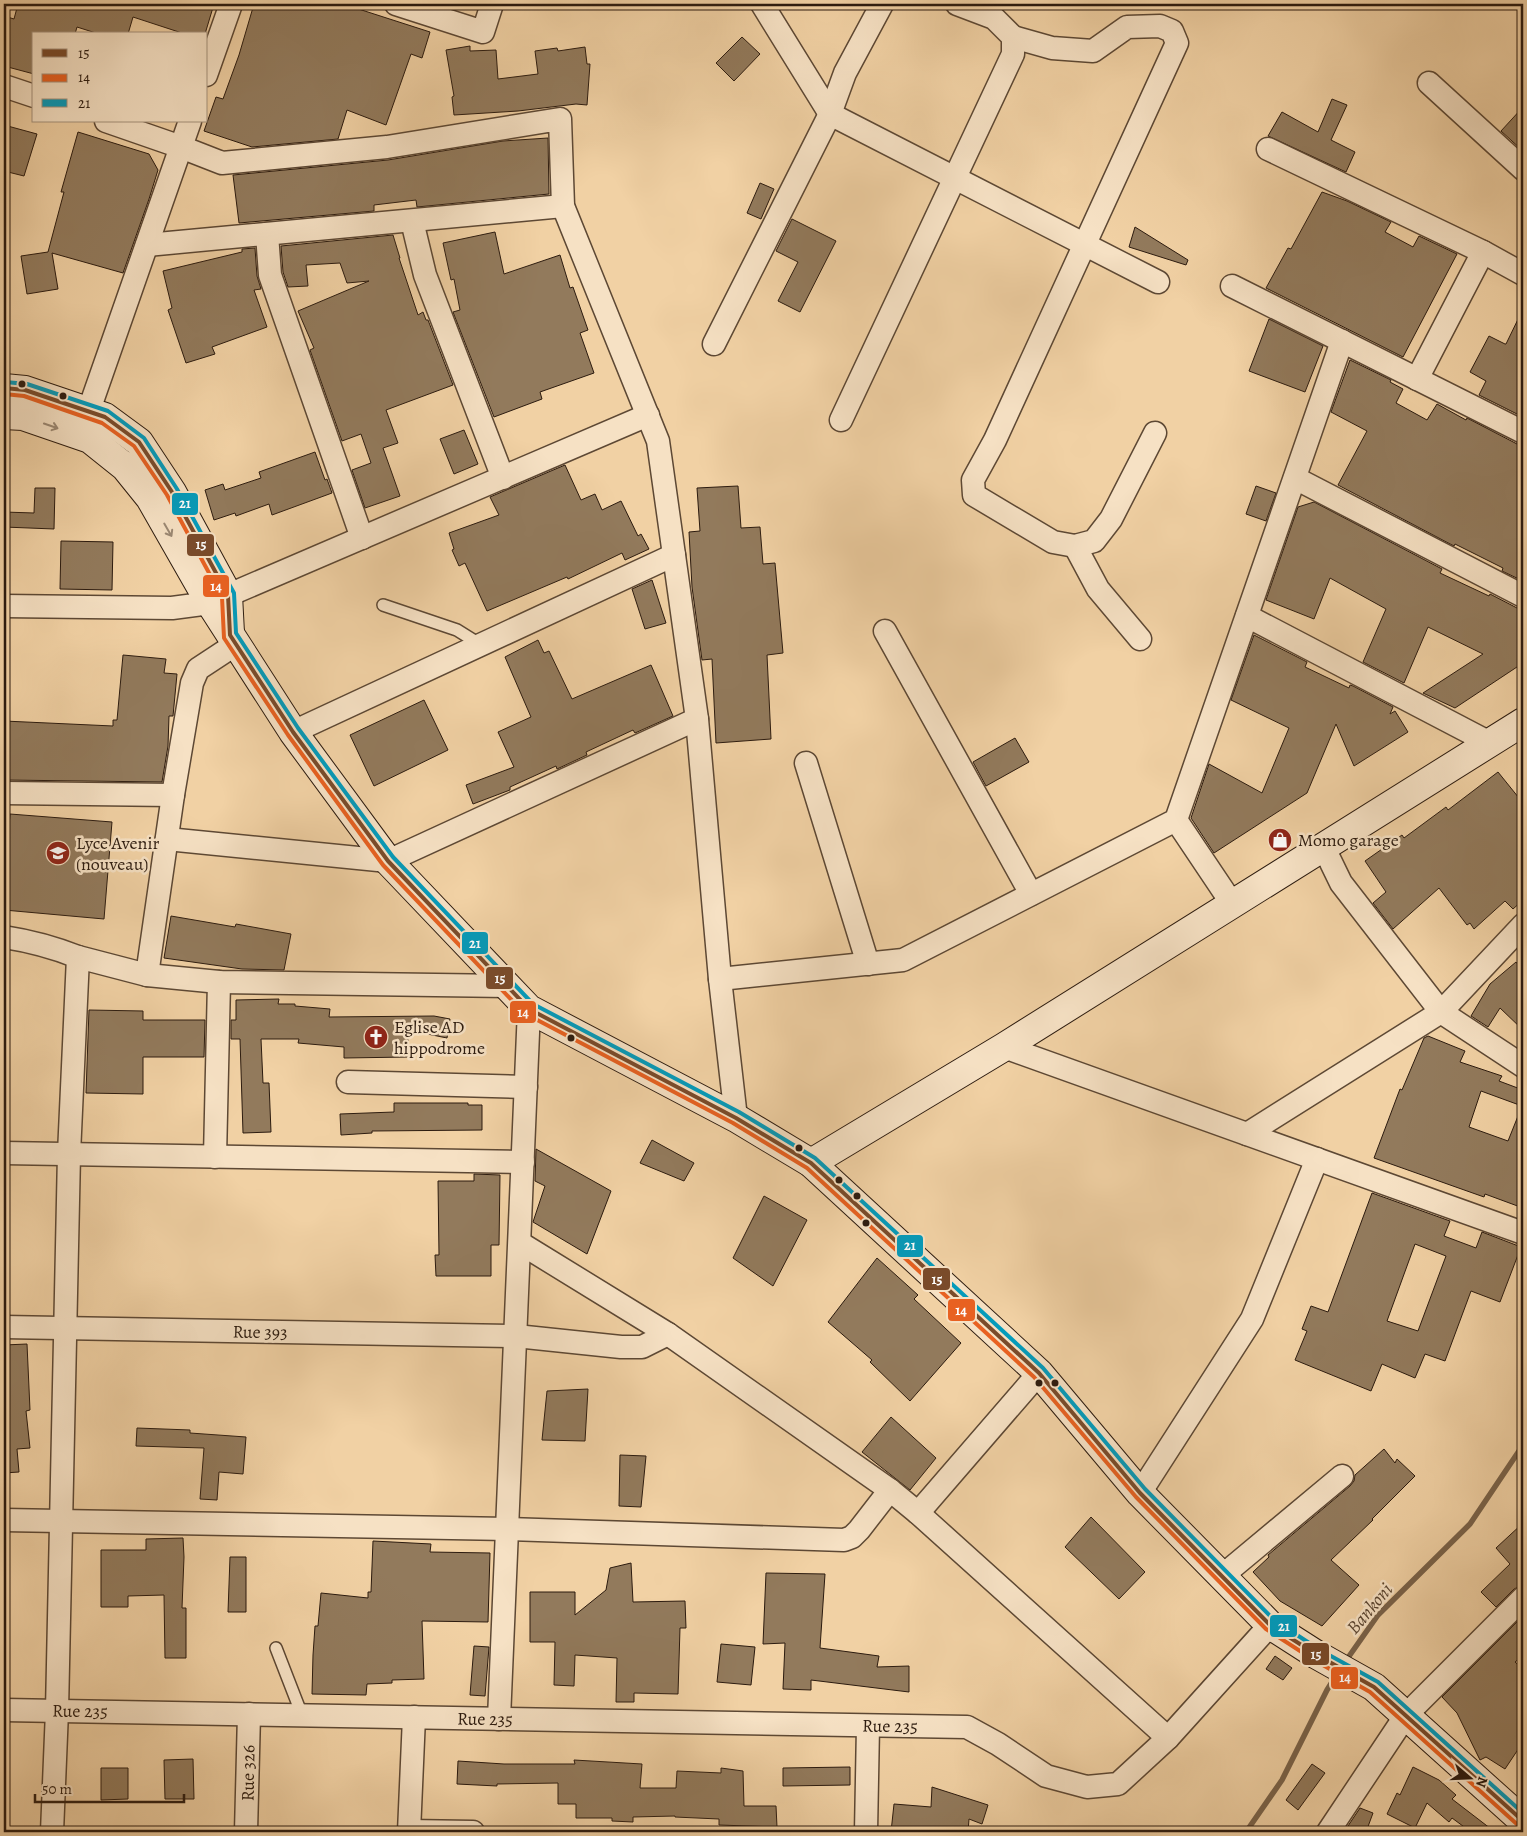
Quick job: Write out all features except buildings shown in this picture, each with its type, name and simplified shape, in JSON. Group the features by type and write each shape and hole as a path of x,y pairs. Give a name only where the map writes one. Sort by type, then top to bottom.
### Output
{"street":[{"path":"208,69 231,4"},
{"path":"396,4 483,32 492,4"},
{"path":"762,4 830,114 1158,282"},
{"path":"714,344 830,114 845,73 882,4"},
{"path":"957,4 994,18 1013,37 1052,48 1093,51 1127,27 1160,26 1172,30 1177,43 995,440 973,480 974,495 1053,542 1076,546 1094,541 1111,520 1155,433"},
{"path":"841,420 1013,54 1013,37"},
{"path":"1429,83 1523,169"},
{"path":"4,86 32,95"},
{"path":"109,122 222,163 387,147 560,120 563,206 658,441 697,719 720,979 736,1118"},
{"path":"190,122 85,424 90,439 125,467 150,498 219,599 233,639 294,732 388,861 529,1009 736,1118 811,1163 1039,1372 1140,1493 1270,1624 1317,1655 1374,1687 1523,1821"},
{"path":"1268,149 1483,252 1523,274"},
{"path":"147,245 563,206"},
{"path":"412,221 425,274 503,478"},
{"path":"266,234 270,275 362,538"},
{"path":"1417,378 1483,252"},
{"path":"1232,286 1523,432"},
{"path":"720,979 903,960 1176,820 1342,341"},
{"path":"4,386 25,390 85,424 6,415 4,386"},
{"path":"4,606 172,608 219,599 648,415"},
{"path":"1295,478 1523,596"},
{"path":"1076,546 1098,589 1140,639"},
{"path":"294,732 674,555"},
{"path":"1247,616 1490,742"},
{"path":"885,631 1031,894"},
{"path":"147,975 173,796 192,684 198,669 233,639"},
{"path":"167,839 388,861 697,719"},
{"path":"811,1163 1004,1047 1523,722"},
{"path":"806,763 868,964"},
{"path":"4,792 173,796"},
{"path":"1176,820 1233,905"},
{"path":"1324,848 1342,883 1441,1012 1523,1066"},
{"path":"1247,1134 1441,1012 1523,925"},
{"path":"4,937 31,941 78,957 147,975 219,982 508,986"},
{"path":"52,1832 57,1711 69,1154 78,957"},
{"path":"215,1156 219,982"},
{"path":"499,1719 529,1009"},
{"path":"1004,1047 1523,1233"},
{"path":"348,1082 526,1088"},
{"path":"4,1153 523,1162"},
{"path":"1140,1493 1252,1319 1317,1159"},
{"path":"520,1243 668,1334 890,1490 1168,1738 1270,1624"},
{"name":"Rue 393","path":"4,1327 516,1336 621,1347 642,1347 668,1334"},
{"path":"918,1513 1039,1372"},
{"path":"1222,1576 1342,1476"},
{"path":"4,1520 508,1529 844,1540 852,1537 859,1530 890,1490"},
{"path":"1328,1832 1406,1715 1523,1598"},
{"name":"Rue 235","path":"4,1710 967,1727 998,1744 1046,1776 1087,1787 1118,1784 1168,1738"},
{"name":"Rue 326","path":"246,1832 249,1714"},
{"path":"414,1717 409,1832 473,1832"},
{"path":"866,1832 868,1726"}],"lane":[{"path":"383,605 457,630 481,645"},
{"path":"276,1648 302,1715"}],"waterway":[{"name":"Bankoni","path":"1345,1662 1378,1615 1470,1524 1523,1445"},
{"name":"Bankoni","path":"1246,1832 1282,1780 1327,1690 1337,1674"}],"transit line":[{"name":"21","path":"5,382 27,384 108,411 144,438 177,489 234,593 236,633 298,728 393,857 533,1004 739,1112 815,1158 1043,1368 1145,1489 1274,1620 1320,1650 1378,1682 1523,1813"},
{"name":"15","path":"4,388 25,390 105,417 139,442 172,492 228,595 230,635 293,732 388,861 529,1009 736,1118 811,1163 1039,1373 1140,1493 1270,1625 1317,1655 1374,1687 1523,1821"},
{"name":"14","path":"4,394 24,396 102,423 134,446 167,495 222,597 224,638 288,735 383,865 524,1013 733,1123 807,1168 1034,1377 1136,1497 1266,1629 1314,1660 1370,1692 1519,1826"}],"place":[{"name":"Momo garage","path":"1280,840"},
{"name":"Lyce Avenir (nouveau)","path":"58,853"},
{"name":"Eglise AD hippodrome","path":"376,1037"}]}
